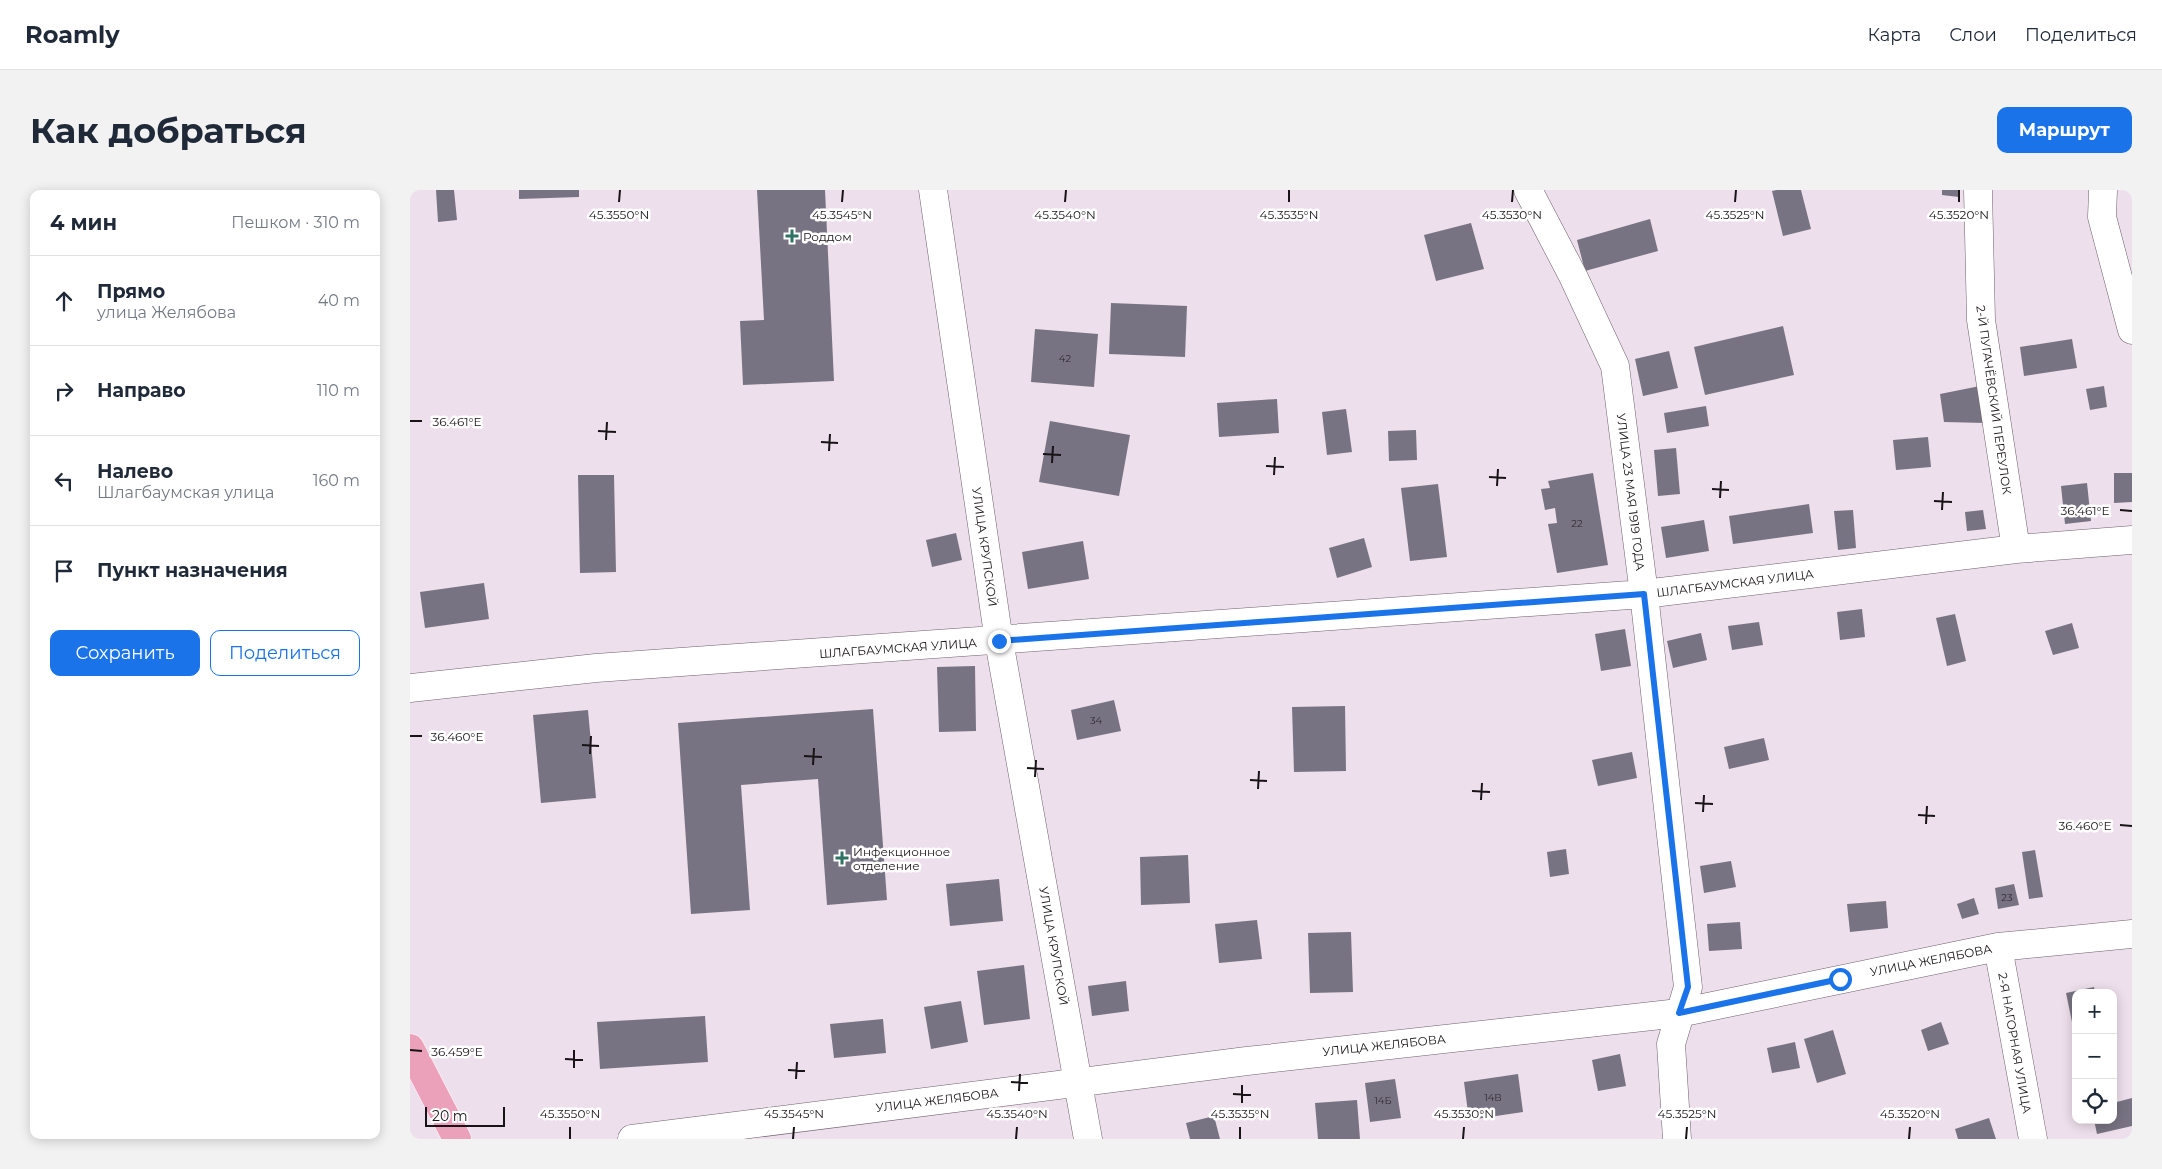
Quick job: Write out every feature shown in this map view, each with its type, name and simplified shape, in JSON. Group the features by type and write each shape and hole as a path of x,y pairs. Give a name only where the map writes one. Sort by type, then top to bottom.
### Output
{"main road":[{"path":"410,1048 456,1139"},
{"path":"410,1083 439,1139"}],"street":[{"name":"УЛИЦА КРУПСКОЙ","path":"933,190 999,641 1088,1139"},
{"name":"УЛИЦА 23 МАЯ 1919 ГОДА","path":"1528,190 1573,276 1615,366 1644,594 1688,987 1671,1044 1678,1139"},
{"name":"2-Й ПУГАЧЁВСКИЙ ПЕРЕУЛОК","path":"1978,190 1980,320 2016,549"},
{"path":"2103,190 2102,217 2132,330"},
{"name":"ШЛАГБАУМСКАЯ УЛИЦА","path":"410,688 596,668 1644,594 2016,549 2132,540"},
{"name":"УЛИЦА ЖЕЛЯБОВА","path":"632,1139 1398,1043 1679,1013 1998,947 2132,934"},
{"name":"2-Я НАГОРНАЯ УЛИЦА","path":"1998,947 2032,1139"}],"building":[{"path":"436,190 454,190 457,220 438,222"},
{"path":"519,190 579,190 579,197 519,199"},
{"path":"757,190 825,190 834,381 743,385 740,321 764,320"},
{"path":"1801,190 1811,229 1783,236 1772,191"},
{"path":"1942,190 1960,190 1959,197 1942,195"},
{"path":"1650,219 1658,251 1585,271 1577,240"},
{"path":"1471,223 1484,269 1436,281 1424,235"},
{"path":"1111,303 1187,306 1185,357 1109,354"},
{"path":"1783,326 1794,375 1705,395 1694,347"},
{"path":"1035,329 1098,334 1094,387 1031,382"},
{"path":"2072,339 2077,368 2024,376 2020,347"},
{"path":"1669,351 1678,388 1643,396 1635,359"},
{"path":"1985,385 1986,423 1944,422 1940,394"},
{"path":"2104,386 2107,407 2090,410 2086,389"},
{"path":"1277,399 1279,433 1219,437 1217,403"},
{"path":"1706,406 1709,426 1667,433 1664,413"},
{"path":"1346,409 1352,452 1327,455 1322,412"},
{"path":"1050,421 1130,435 1119,496 1039,482"},
{"path":"1416,430 1417,460 1389,461 1388,431"},
{"path":"1928,437 1931,467 1896,470 1893,440"},
{"path":"1676,448 1680,494 1658,496 1654,450"},
{"path":"1593,473 1608,565 1557,573 1548,524 1557,523 1555,508 1545,510 1541,489 1550,488 1548,481"},
{"path":"2114,473 2132,473 2132,502 2114,503"},
{"path":"578,475 614,475 616,572 580,573"},
{"path":"2087,483 2091,521 2065,524 2061,486"},
{"path":"1438,484 1447,557 1410,561 1401,488"},
{"path":"1809,504 1813,533 1733,544 1729,516"},
{"path":"1853,510 1856,548 1838,550 1834,511"},
{"path":"1983,510 1986,529 1967,531 1965,512"},
{"path":"1704,520 1709,551 1666,558 1661,527"},
{"path":"956,533 962,560 932,567 926,540"},
{"path":"1364,538 1372,567 1337,578 1329,548"},
{"path":"1083,541 1089,579 1028,589 1022,552"},
{"path":"484,583 489,619 425,628 420,592"},
{"path":"1862,609 1865,637 1840,640 1837,612"},
{"path":"1955,614 1966,661 1947,666 1936,618"},
{"path":"1759,622 1763,645 1732,650 1728,626"},
{"path":"2072,623 2079,648 2053,655 2045,631"},
{"path":"1625,629 1631,666 1601,671 1595,634"},
{"path":"1701,633 1707,660 1673,668 1667,641"},
{"path":"975,666 976,731 939,732 937,667"},
{"path":"1114,700 1121,731 1077,740 1071,710"},
{"path":"1345,706 1346,771 1294,772 1292,707"},
{"path":"873,709 887,900 827,905 818,779 741,785 750,910 691,914 678,723"},
{"path":"588,710 596,798 541,803 533,715"},
{"path":"1764,738 1769,760 1729,769 1724,747"},
{"path":"1632,752 1637,778 1598,786 1592,760"},
{"path":"1566,849 1569,874 1550,877 1547,852"},
{"path":"2035,850 2043,897 2029,899 2022,852"},
{"path":"1188,855 1190,903 1141,905 1140,857"},
{"path":"1731,861 1736,887 1704,893 1700,866"},
{"path":"999,879 1003,921 950,926 946,884"},
{"path":"2014,884 2019,905 1998,909 1995,888"},
{"path":"1974,898 1979,914 1962,919 1957,904"},
{"path":"1886,901 1888,928 1850,932 1847,904"},
{"path":"1257,920 1262,959 1219,963 1215,924"},
{"path":"1740,922 1742,949 1709,951 1707,924"},
{"path":"1351,932 1353,992 1310,993 1308,933"},
{"path":"1024,965 1030,1019 984,1025 977,971"},
{"path":"1126,981 1129,1011 1092,1016 1088,986"},
{"path":"2072,992 2072,1022 2066,993"},
{"path":"961,1001 968,1042 931,1049 924,1007"},
{"path":"705,1016 708,1062 600,1069 597,1022"},
{"path":"883,1019 886,1053 834,1058 830,1024"},
{"path":"1941,1022 1949,1044 1928,1051 1921,1030"},
{"path":"1833,1030 1846,1074 1817,1083 1804,1039"},
{"path":"1795,1042 1800,1068 1772,1073 1767,1048"},
{"path":"1620,1054 1626,1086 1598,1091 1592,1060"},
{"path":"1518,1074 1523,1112 1469,1120 1464,1082"},
{"path":"1395,1079 1401,1118 1370,1122 1365,1083"},
{"path":"2132,1098 2132,1126 2097,1134 2095,1124 2117,1124 2117,1102"},
{"path":"1357,1100 1360,1139 1318,1139 1315,1103"},
{"path":"1214,1116 1220,1139 1190,1139 1186,1123"},
{"path":"1989,1118 1996,1139 1958,1139 1955,1129"}],"place":[{"name":"Роддом","path":"792,236"},
{"name":"Инфекционное отделение","path":"842,858"}],"route":[{"path":"999,641 1644,594 1688,987 1679,1013 1840,979"}]}
